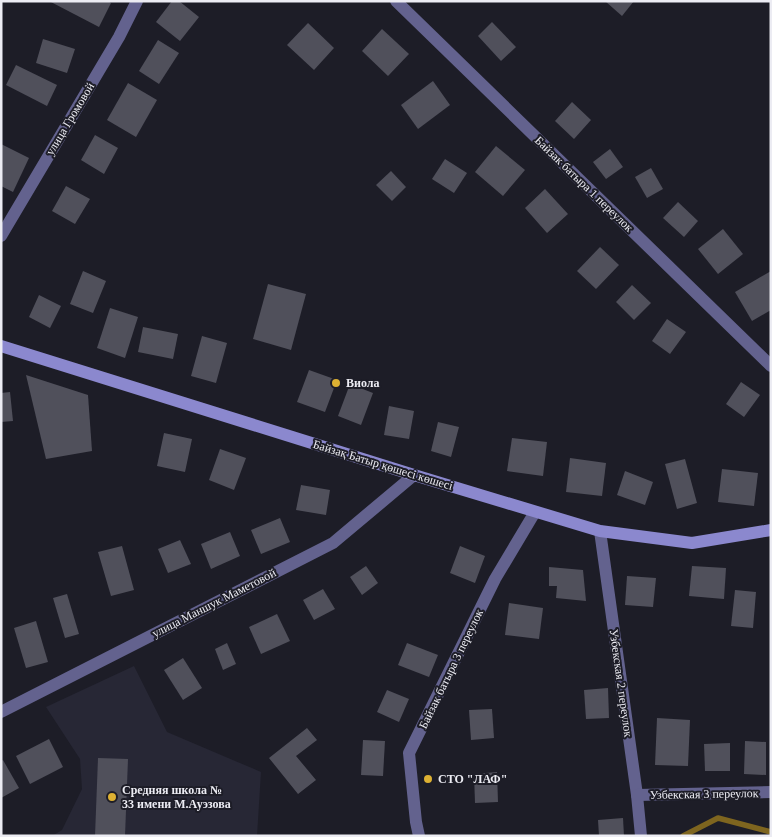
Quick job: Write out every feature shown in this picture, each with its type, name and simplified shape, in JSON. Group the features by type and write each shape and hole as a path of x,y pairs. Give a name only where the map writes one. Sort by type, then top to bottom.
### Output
{"main road":[{"name":"Байзақ Батыр қөшесі көшесі","path":"1,346 414,476 600,530 692,543 771,530"}],"street":[{"name":"улица Громовой","path":"1,236 119,37 137,1"},
{"name":"Байзак батыра 1 переулок","path":"396,1 771,366"},
{"name":"улица Маншук Маметовой","path":"1,712 333,543 414,476"},
{"name":"Байзак батыра 3 переулок","path":"419,836 410,752 495,580 535,512"},
{"name":"Узбекская 2 переулок","path":"600,530 641,836"},
{"name":"Узбекская 3 переулок","path":"637,796 771,792"}],"shaded area":[{"path":"134,666 167,732 261,772 257,836 52,836 62,830 82,789 80,759 46,707"}],"building":[{"path":"49,1 108,1 111,3 99,27"},
{"path":"172,1 179,1 199,17 180,41 156,22"},
{"path":"605,1 634,1 622,16"},
{"path":"492,22 516,47 501,61 478,36"},
{"path":"308,23 334,48 314,70 287,45"},
{"path":"382,29 409,54 388,76 362,51"},
{"path":"43,39 75,49 67,73 36,63"},
{"path":"158,40 179,53 159,84 139,71"},
{"path":"16,65 57,85 47,106 6,85"},
{"path":"433,81 450,105 418,129 401,105"},
{"path":"128,83 157,100 136,137 107,120"},
{"path":"572,102 591,120 574,139 555,121"},
{"path":"95,135 118,148 104,174 81,160"},
{"path":"1,144 29,158 13,192 1,186"},
{"path":"496,146 525,170 503,196 475,172"},
{"path":"610,149 623,167 606,179 593,162"},
{"path":"445,159 467,173 454,193 432,179"},
{"path":"651,168 663,189 647,198 635,177"},
{"path":"391,171 406,187 392,201 376,185"},
{"path":"66,186 90,199 75,224 52,211"},
{"path":"545,189 568,214 547,233 525,208"},
{"path":"678,202 698,221 684,237 663,218"},
{"path":"723,229 743,254 718,274 698,249"},
{"path":"600,247 619,265 596,289 577,271"},
{"path":"83,271 106,281 93,313 70,304"},
{"path":"771,271 771,310 752,321 735,292"},
{"path":"268,284 306,294 291,350 253,339"},
{"path":"632,285 651,303 634,320 616,302"},
{"path":"39,295 61,306 50,328 29,317"},
{"path":"110,308 138,317 125,358 97,348"},
{"path":"667,319 686,332 670,354 652,341"},
{"path":"143,327 178,334 173,359 138,352"},
{"path":"202,336 227,343 216,383 191,376"},
{"path":"309,370 337,380 325,412 297,402"},
{"path":"26,375 88,395 92,451 46,459"},
{"path":"741,382 760,395 744,417 726,404"},
{"path":"350,384 373,393 361,425 338,416"},
{"path":"10,392 13,421 1,422 1,393"},
{"path":"389,406 414,411 409,439 384,435"},
{"path":"438,422 459,427 451,457 431,451"},
{"path":"164,433 192,439 185,472 157,466"},
{"path":"512,438 547,442 543,476 507,471"},
{"path":"220,449 246,458 234,490 209,480"},
{"path":"570,458 606,463 602,496 566,492"},
{"path":"685,459 697,503 677,509 665,464"},
{"path":"722,469 758,473 754,506 718,502"},
{"path":"625,471 653,482 645,505 617,495"},
{"path":"301,485 330,490 326,515 296,510"},
{"path":"280,518 290,542 261,554 251,530"},
{"path":"230,532 240,556 211,569 201,544"},
{"path":"180,540 191,564 168,573 158,549"},
{"path":"122,546 134,590 111,596 98,552"},
{"path":"460,546 485,556 475,583 450,573"},
{"path":"366,566 378,583 362,595 350,577"},
{"path":"692,566 726,568 724,599 689,596"},
{"path":"549,567 583,570 586,601 556,598 557,586 549,586"},
{"path":"627,576 656,578 653,607 625,605"},
{"path":"323,589 335,609 314,620 303,600"},
{"path":"735,590 756,592 753,628 731,626"},
{"path":"67,594 79,634 65,638 53,598"},
{"path":"509,603 543,608 539,639 505,635"},
{"path":"277,614 290,641 261,654 249,627"},
{"path":"36,621 48,662 26,668 14,628"},
{"path":"227,643 236,664 223,670 215,649"},
{"path":"407,643 438,655 429,677 398,665"},
{"path":"183,658 202,688 183,700 164,670"},
{"path":"608,688 609,718 586,719 584,690"},
{"path":"387,690 409,699 399,722 377,712"},
{"path":"492,709 494,738 471,740 469,710"},
{"path":"657,718 690,720 688,766 655,765"},
{"path":"307,728 317,740 296,756 316,780 298,794 269,758"},
{"path":"49,739 63,767 30,784 16,756"},
{"path":"363,740 385,741 383,776 361,775"},
{"path":"745,741 766,742 766,775 744,774"},
{"path":"730,743 730,771 705,771 704,744"},
{"name":"Средняя школа № 33 имени М.Ауэзова","path":"98,758 128,759 125,836 95,836"},
{"path":"3,760 19,788 1,798 1,761"},
{"path":"497,772 498,802 475,803 474,774"},
{"path":"623,818 624,836 599,836 598,820"}],"waterway":[{"path":"683,836 718,818 771,832"}],"place":[{"name":"Виола","path":"336,383"},
{"name":"СТО \"ЛАФ\"","path":"428,779"},
{"name":"Средняя школа № 33 имени М.Ауэзова","path":"112,797"}]}
